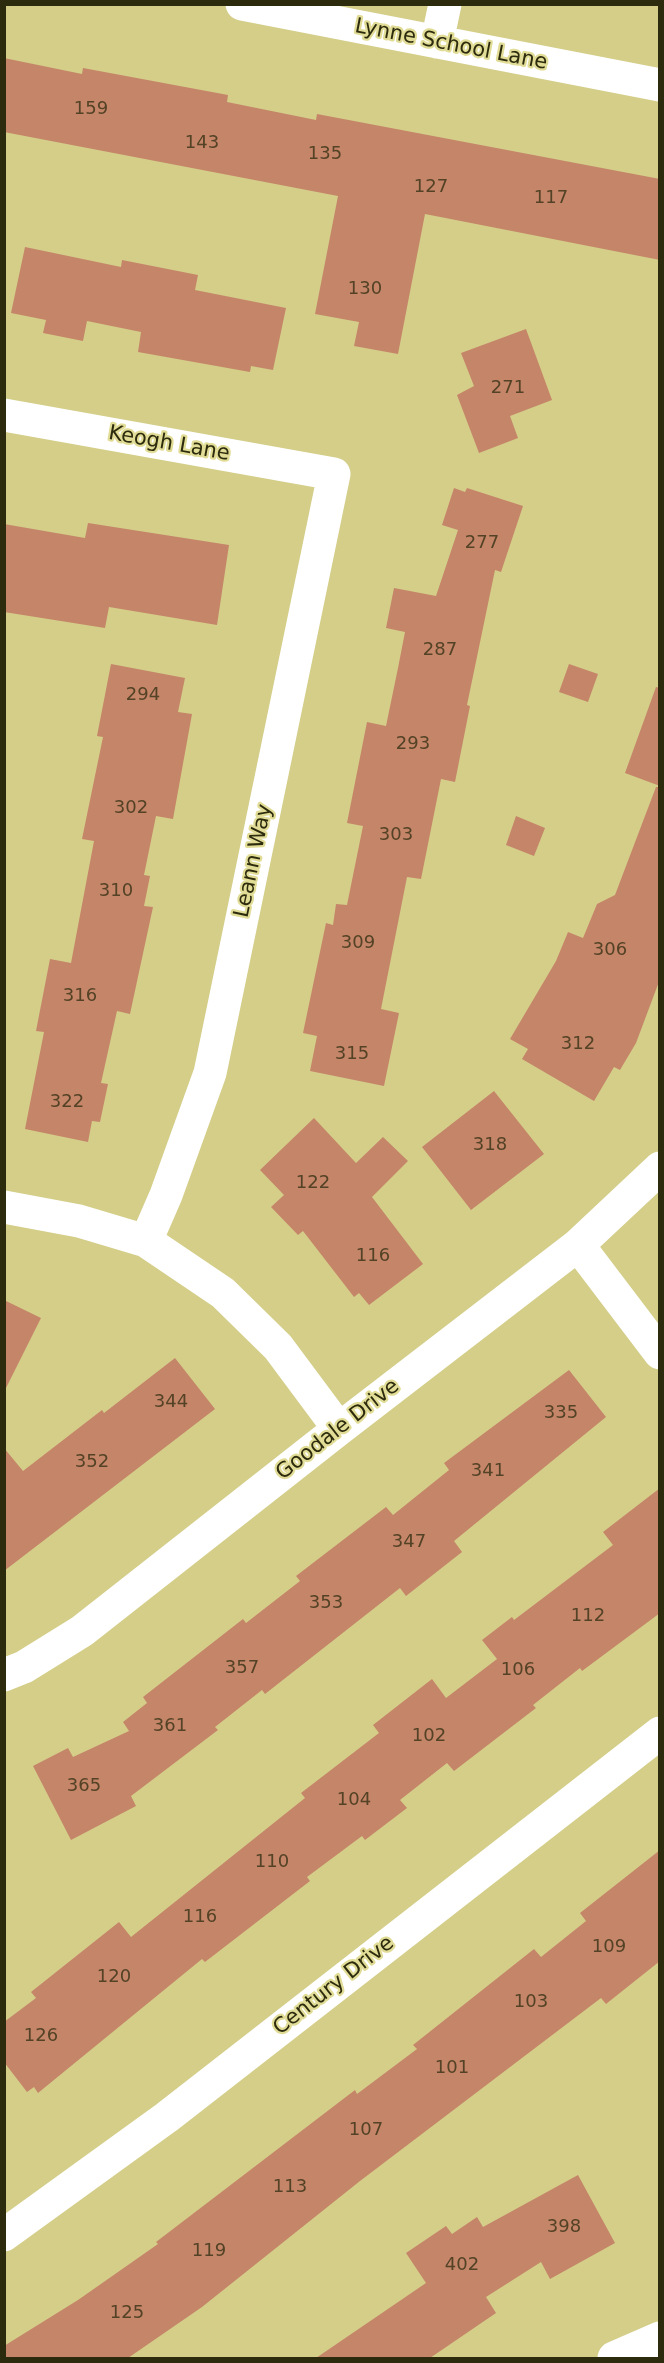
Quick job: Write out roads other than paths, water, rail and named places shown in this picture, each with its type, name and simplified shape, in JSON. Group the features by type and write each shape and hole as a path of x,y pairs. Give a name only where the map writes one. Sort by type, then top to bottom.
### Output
{"street":[{"name":"Lynne School Lane","path":"242,4 660,85"},
{"path":"437,42 445,4"},
{"name":"Keogh Lane","path":"4,415 334,474"},
{"name":"Leann Way","path":"146,1240 166,1195 210,1073 334,474"},
{"name":"Goodale Drive","path":"4,1675 24,1667 82,1631 339,1428 578,1245 660,1168"},
{"path":"4,1207 79,1221 146,1240 223,1293 278,1347 339,1428"},
{"path":"578,1245 660,1353"},
{"name":"Century Drive","path":"4,2235 167,2116 660,1733"},
{"path":"614,2358 660,2338"}]}
